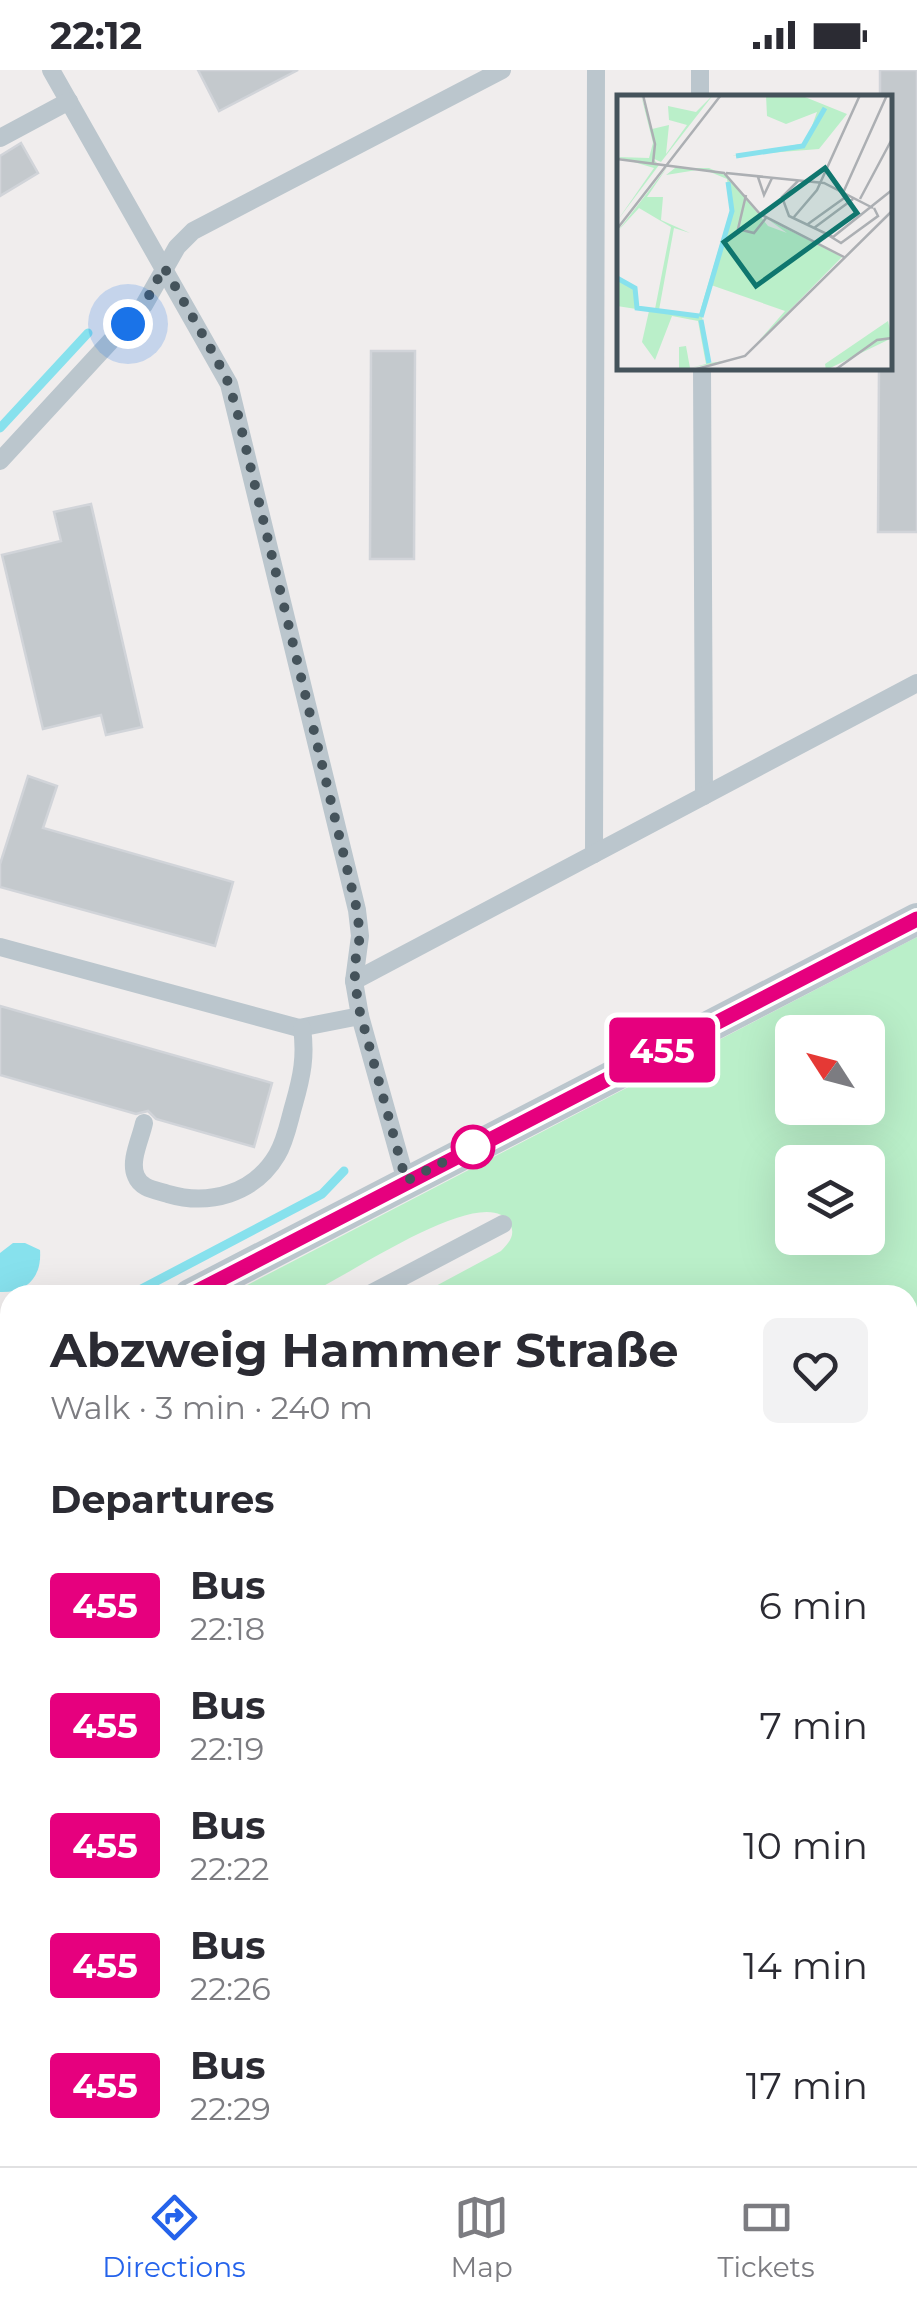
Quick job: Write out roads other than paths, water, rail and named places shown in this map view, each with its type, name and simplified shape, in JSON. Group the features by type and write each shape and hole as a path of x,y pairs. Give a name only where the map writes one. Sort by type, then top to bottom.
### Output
{"street":[{"path":"209,1285 917,919"}],"lane":[{"path":"51,70 229,384 357,910 360,936 354,981 360,1016 406,1181"},
{"path":"0,461 136,314 177,248 193,231 502,70"},
{"path":"594,854 596,70"},
{"path":"0,138 69,101"},
{"path":"702,370 704,796"},
{"path":"354,981 917,683"},
{"path":"0,947 302,1028 360,1016"},
{"path":"144,1123 134,1165 139,1181 146,1187 188,1200 209,1200 246,1186 275,1159 283,1144 306,1054 302,1028"},
{"path":"387,1285 503,1224"}],"water":[{"path":"13,1243 25,1243 40,1250 31,1282 0,1285 0,1253"}],"waterway":[{"path":"0,428 88,333"},
{"path":"149,1285 322,1194 344,1171"}]}
